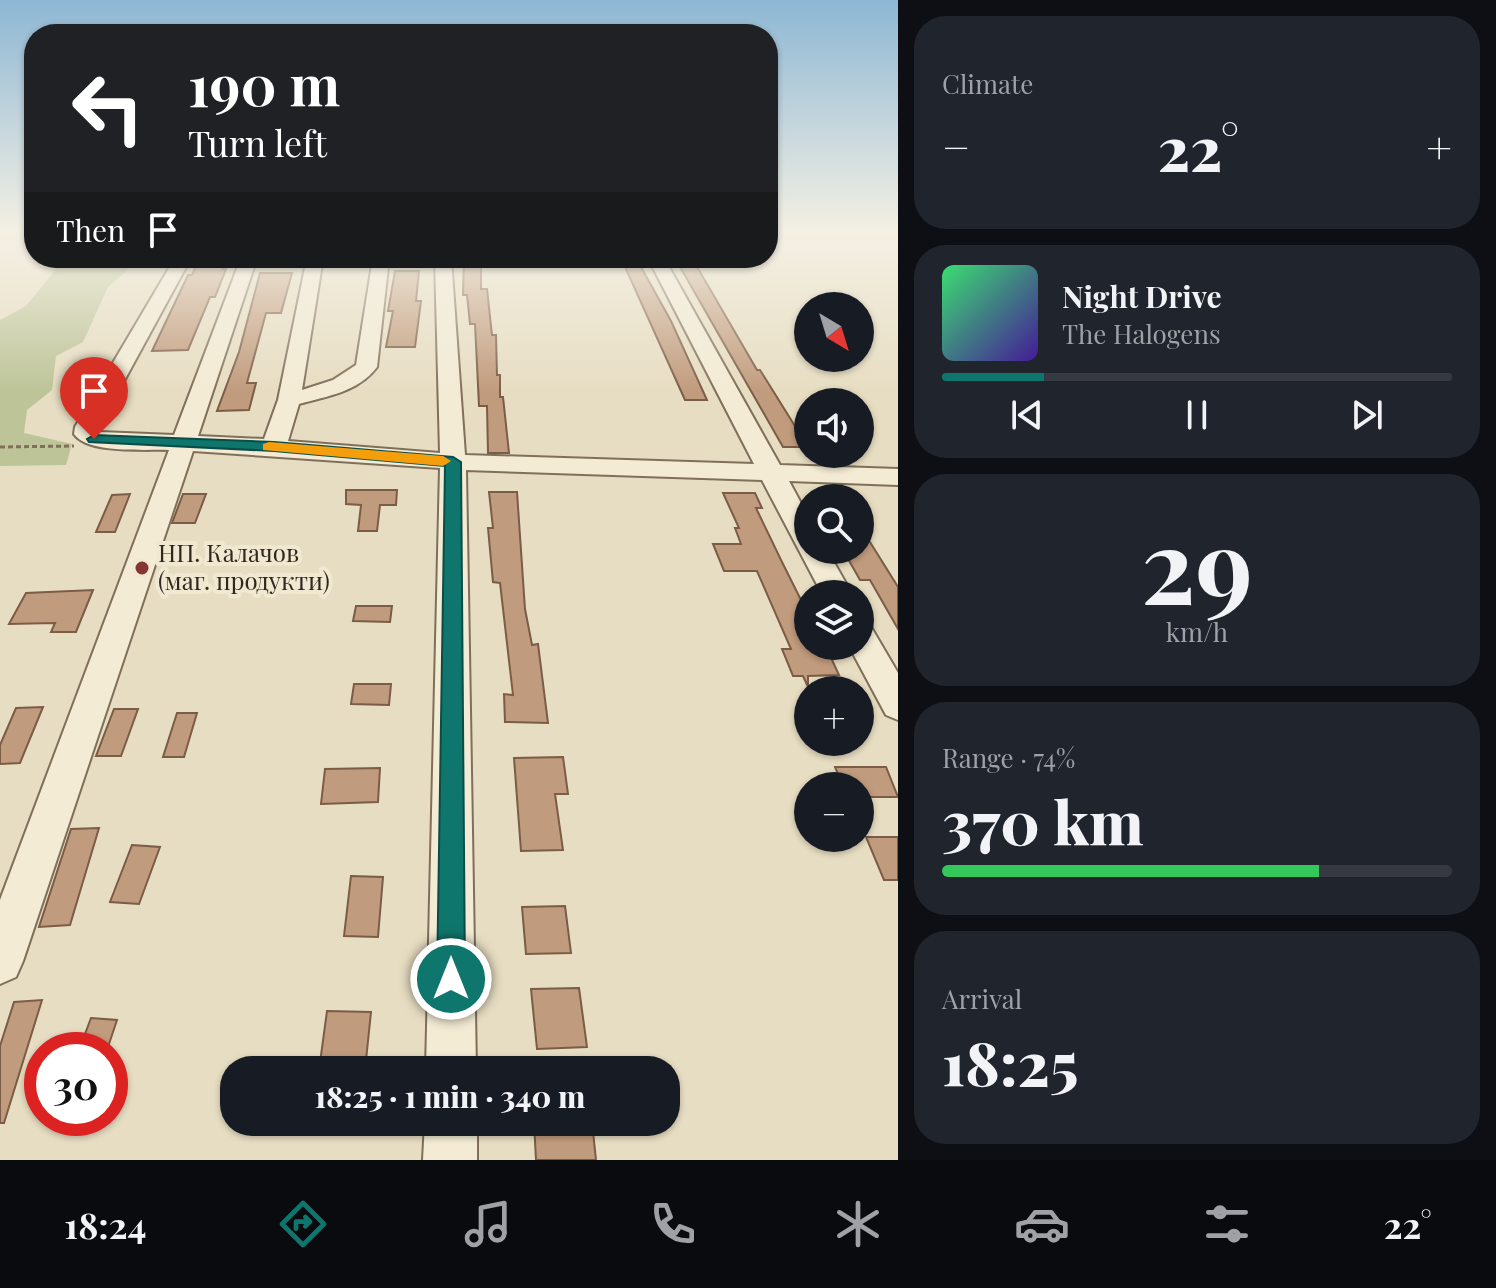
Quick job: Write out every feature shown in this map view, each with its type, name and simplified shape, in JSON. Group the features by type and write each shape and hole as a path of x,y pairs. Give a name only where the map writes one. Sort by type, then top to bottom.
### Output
{"street":[{"path":"168,284 87,427 86,434 94,439 274,447 453,462 898,477"},
{"path":"0,961 239,284"},
{"path":"274,447 289,400 310,284"},
{"path":"289,400 360,376 366,367 377,284"},
{"path":"444,284 453,462 451,1056"},
{"path":"670,284 794,515"},
{"path":"873,660 898,705"},
{"path":"450,1160 451,1136"}],"green space":[{"path":"44,284 111,284 83,342 56,356 52,390 27,410 24,433 72,444 66,465 0,466 0,320 26,306"}],"building":[{"path":"184,284 220,284 215,297 210,297 188,350 152,351"},
{"path":"257,284 289,284 281,313 266,313 247,383 256,383 249,410 217,411 239,352"},
{"path":"393,284 418,284 416,301 421,301 415,347 386,347 393,311 388,311"},
{"path":"463,284 481,284 481,289 487,289 492,335 496,335 497,375 500,375 500,397 503,397 509,453 488,453 487,406 479,406 475,324 470,324 467,295 463,295"},
{"path":"633,284 651,284 707,400 685,400"},
{"path":"690,284 707,284 757,370 760,370 794,425 794,447 783,447"},
{"path":"346,490 397,490 396,505 380,505 377,531 358,531 361,505 346,504"},
{"path":"489,492 517,492 525,609 532,645 538,644 548,723 505,722 504,694 513,695 500,583 493,582 488,528 493,528"},
{"path":"723,493 755,493 762,508 756,508 794,586 794,660 832,660 839,675 793,676 782,649 791,649 757,571 724,571 713,544 741,544 735,528 739,528"},
{"path":"130,494 115,532 96,532 112,495"},
{"path":"183,494 206,494 195,523 172,523"},
{"path":"874,548 898,587 898,629 874,587 874,580 860,580 851,564 874,564"},
{"path":"93,590 76,632 51,632 55,623 9,624 26,593"},
{"path":"356,606 392,606 390,622 353,621"},
{"path":"354,684 391,684 389,705 351,704"},
{"path":"43,707 20,763 0,764 0,745 16,708"},
{"path":"114,709 138,709 121,756 96,756"},
{"path":"177,713 197,713 184,757 163,757"},
{"path":"563,757 568,794 555,794 563,850 521,851 514,758"},
{"path":"835,767 886,767 898,797 874,797 874,772 837,772"},
{"path":"380,768 378,802 321,804 325,769"},
{"path":"99,828 70,925 39,927 71,829"},
{"path":"874,837 898,837 898,880 884,880 872,852"},
{"path":"132,845 160,847 139,904 110,902"},
{"path":"351,876 383,877 378,937 344,936"},
{"path":"565,906 571,953 526,954 522,907"},
{"path":"579,988 587,1047 537,1049 531,989"},
{"path":"42,1000 32,1032 24,1032 24,1058 4,1123 0,1123 0,1046 14,1002"},
{"path":"327,1011 371,1012 366,1056 321,1056"},
{"path":"91,1018 117,1020 113,1032 86,1032"},
{"path":"535,1136 593,1136 596,1160 536,1160"}],"slow traffic":[{"path":"269,447 443,461"}],"place":[{"name":"НП. Калачов (маг. продукти)","path":"142,568"}],"route":[{"path":"94,439 274,447 453,462 451,979"}]}
